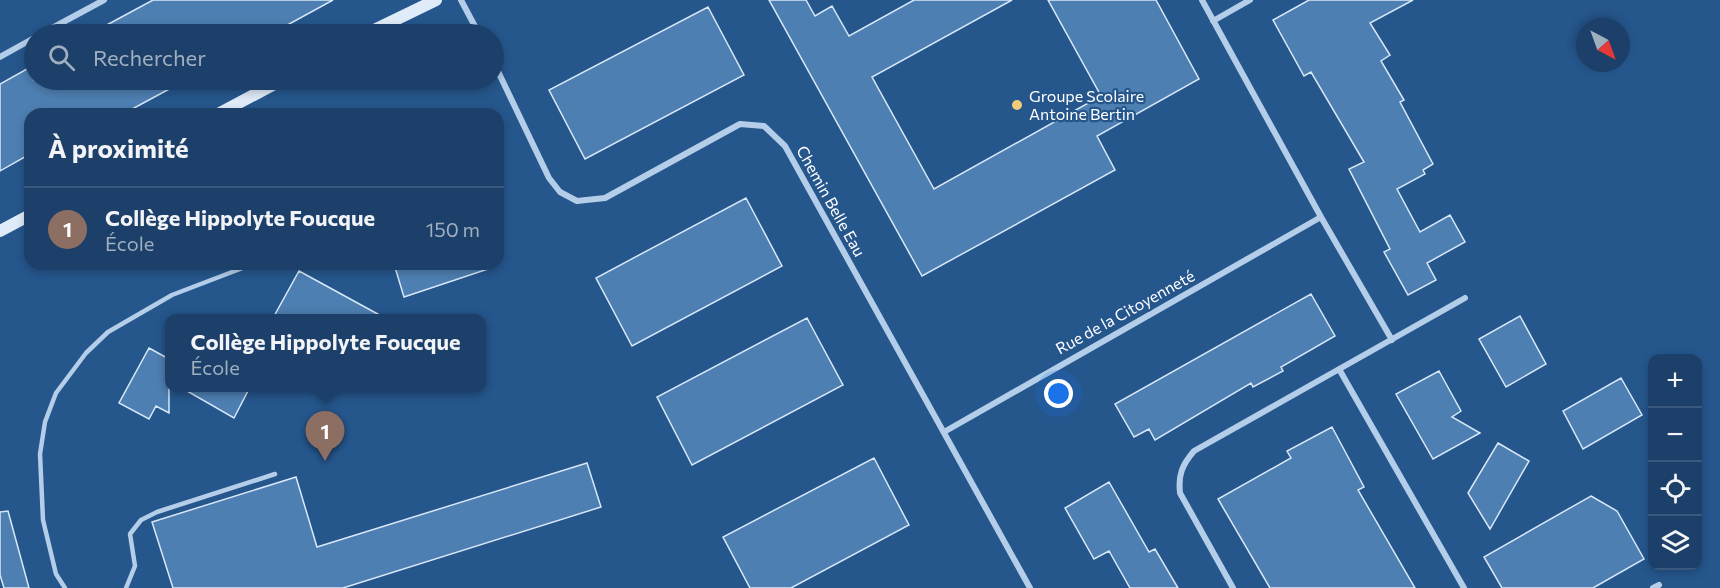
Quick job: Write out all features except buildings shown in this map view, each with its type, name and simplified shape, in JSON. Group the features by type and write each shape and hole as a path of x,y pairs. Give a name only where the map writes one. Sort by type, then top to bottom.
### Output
{"main road":[{"path":"387,24 436,0"},
{"path":"229,108 263,90"},
{"path":"0,231 24,218"}],"street":[{"path":"60,24 104,0"},
{"path":"461,0 474,24"},
{"path":"1202,0 1321,218 1392,340"},
{"path":"1213,21 1250,0"},
{"path":"0,57 24,44"},
{"name":"Chemin Belle Eau","path":"504,84 549,178 560,192 577,201 605,198 740,124 764,126 785,146 1029,588"},
{"name":"Rue de la Citoyenneté","path":"944,432 1321,218"},
{"path":"1233,588 1180,493 1179,479 1183,463 1194,451 1465,298"},
{"path":"1340,369 1464,588"}],"lane":[{"path":"65,588 56,574 44,520 40,454 45,422 56,393 86,353 108,332 172,295 229,270"},
{"path":"126,588 135,566 130,534 141,520 157,512 275,474"}],"place":[{"name":"Groupe Scolaire Antoine Bertin","path":"1017,105"},
{"name":"Collège Hippolyte Foucque","path":"325,461"}]}
